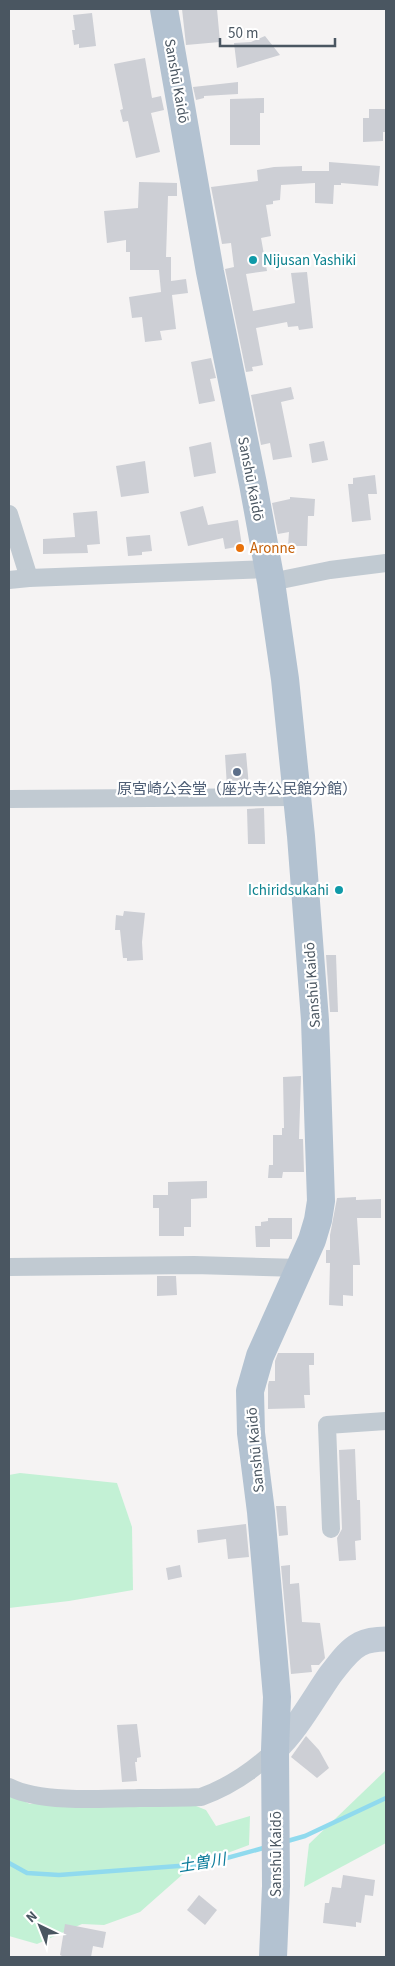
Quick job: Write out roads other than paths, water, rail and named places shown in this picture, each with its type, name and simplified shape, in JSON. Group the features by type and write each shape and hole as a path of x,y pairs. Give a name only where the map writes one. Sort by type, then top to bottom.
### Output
{"main road":[{"name":"Sanshū Kaidō","path":"164,9 210,272 254,484 270,575 285,679 315,1020 322,1201 312,1240 260,1356 250,1391 251,1433 262,1512 277,1698 275,1750 276,1886 273,1957"}],"street":[{"path":"9,514 29,578"},
{"path":"9,580 29,578 270,575 386,563"},
{"path":"9,800 296,797"},
{"path":"9,1267 194,1265 300,1268"},
{"path":"331,1529 327,1424 386,1420"},
{"path":"9,1787 18,1792 34,1795 91,1800 201,1797 218,1791 250,1770 286,1740 349,1652 360,1644 385,1639"}],"waterway":[{"name":"土曽川","path":"284,1842 305,1836 386,1798"},
{"name":"土曽川","path":"9,1863 27,1873 59,1875 205,1864 267,1847"}],"place":[{"name":"Nijusan Yashiki","path":"253,260"},
{"name":"Aronne","path":"240,548"},
{"name":"原宮崎公会堂（座光寺公民館分館）","path":"237,772"},
{"name":"Ichiridsukahi","path":"339,890"}]}
